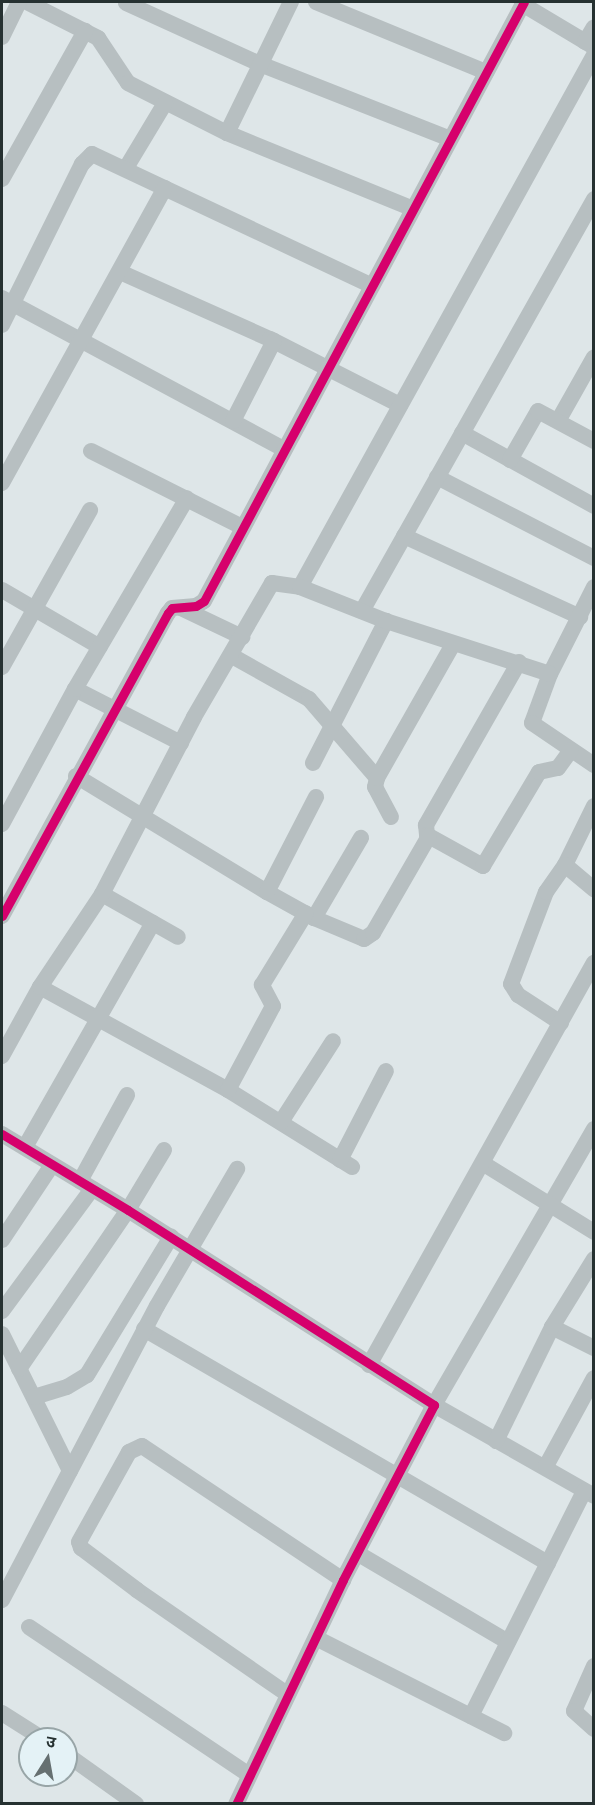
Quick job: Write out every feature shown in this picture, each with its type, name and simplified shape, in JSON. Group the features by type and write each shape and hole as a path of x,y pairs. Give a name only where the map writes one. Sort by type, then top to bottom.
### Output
{"street":[{"path":"2,38 19,2"},
{"path":"27,2 85,31 103,43 121,78 165,103 227,133 413,209"},
{"path":"227,133 291,2"},
{"path":"316,2 486,72"},
{"path":"126,3 260,64 450,140"},
{"path":"2,916 112,710 168,613 180,607 196,606 204,601 370,285 523,3 591,48"},
{"path":"300,587 591,48 594,27"},
{"path":"2,178 85,31"},
{"path":"126,168 165,103"},
{"path":"2,325 7,301 86,157 99,155 370,285"},
{"path":"2,483 83,341 165,188"},
{"path":"362,611 594,199"},
{"path":"120,272 274,341 400,405"},
{"path":"7,301 285,449"},
{"path":"233,421 274,341"},
{"path":"558,421 594,357"},
{"path":"510,460 538,411 594,441"},
{"path":"462,433 594,506"},
{"path":"91,451 242,527"},
{"path":"437,477 594,558"},
{"path":"2,824 75,689 187,498"},
{"path":"2,667 90,510"},
{"path":"404,536 586,612"},
{"path":"2,1056 40,987 102,894 145,817 181,743 232,656 268,586 277,582 300,587 386,621 453,644 519,662 550,674"},
{"path":"594,587 586,612 550,674 532,723 594,765"},
{"path":"2,590 100,647"},
{"path":"180,607 242,637"},
{"path":"313,764 386,621"},
{"path":"391,817 375,787 377,778 453,644"},
{"path":"232,656 309,699 377,778"},
{"path":"519,662 426,825 429,836 476,864 487,863 539,772 558,768 571,750"},
{"path":"75,689 112,710 181,743"},
{"path":"76,776 267,892 354,936 369,938 429,836"},
{"path":"267,892 316,797"},
{"path":"561,1023 518,995 511,984 546,892 565,865 594,806"},
{"path":"228,1090 273,1006 262,985 362,838"},
{"path":"565,865 594,889"},
{"path":"102,894 178,937"},
{"path":"25,1148 153,923"},
{"path":"369,1365 484,1164 594,963"},
{"path":"40,987 96,1020 228,1090 346,1163 386,1071"},
{"path":"281,1122 333,1041"},
{"path":"2,1311 86,1185 127,1095"},
{"path":"236,1803 343,1580 434,1406 594,1129"},
{"path":"2,1134 128,1210 434,1406 546,1466 589,1494 548,1563 471,1716"},
{"path":"19,1369 128,1210 164,1150"},
{"path":"484,1164 594,1232"},
{"path":"2,1240 52,1165"},
{"path":"2,1600 144,1329 237,1169"},
{"path":"34,1398 67,1387 87,1375 171,1238"},
{"path":"496,1441 552,1327 594,1259"},
{"path":"552,1327 594,1348"},
{"path":"144,1329 548,1563"},
{"path":"2,1334 70,1471"},
{"path":"546,1466 594,1377"},
{"path":"287,1694 137,1590 81,1548 79,1542 129,1452 142,1446 343,1580"},
{"path":"357,1553 508,1642"},
{"path":"29,1627 249,1775"},
{"path":"316,1638 504,1733"},
{"path":"594,1666 574,1711 594,1729"},
{"path":"2,1713 24,1727"},
{"path":"78,1762 136,1803"}],"cycle path":[{"path":"2,916 168,613 172,608 196,606 204,601 524,2"},
{"path":"2,1134 128,1210 434,1405 343,1580 236,1804"}]}
